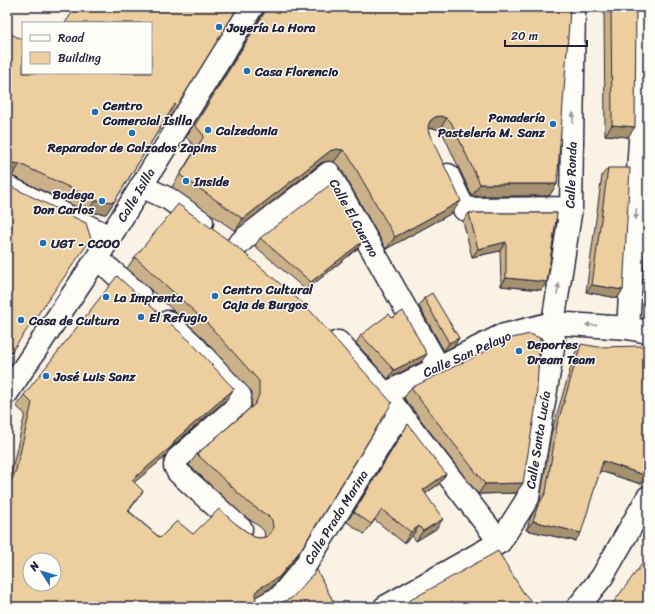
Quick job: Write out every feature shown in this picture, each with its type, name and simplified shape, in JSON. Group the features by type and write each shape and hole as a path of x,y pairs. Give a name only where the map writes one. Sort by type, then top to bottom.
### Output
{"street":[{"name":"Calle Isilla","path":"12,378 97,258 252,7"},
{"name":"Calle Ronda","path":"554,332 571,208 574,7"},
{"path":"638,330 642,7"},
{"path":"438,154 464,208 571,208"},
{"name":"Calle El Cuerno","path":"236,247 245,238 329,173 438,366"},
{"path":"141,186 169,198 254,262"},
{"path":"7,187 110,237"},
{"path":"97,258 192,343 240,396 239,405 177,458 175,466 178,472 235,525 253,537"},
{"path":"323,325 385,394 399,414 500,542"},
{"name":"Calle San Pelayo","path":"385,394 438,366 501,336 554,332 638,330"},
{"name":"Calle Santa Lucía","path":"385,607 500,542 528,498 554,332"},
{"name":"Calle Prado Marina","path":"260,607 279,598 399,414"},
{"path":"578,607 602,577 648,497"}],"building":[{"path":"76,7 120,7 128,12 131,7 238,7 177,106 175,104 114,202 96,200 20,164 14,163 7,166 7,32 22,40 22,74 152,74 152,22 66,22"},
{"path":"268,7 566,7 570,10 557,184 480,184 451,122 447,118 441,116 435,117 430,121 428,127 429,133 461,201 395,237 348,155 343,150 336,149 330,151 243,219 180,175 204,136 195,125"},
{"path":"611,7 636,7 635,127 612,125"},
{"path":"608,168 630,168 623,290 592,285"},
{"path":"7,184 86,223 91,239 7,358"},
{"path":"331,184 363,241 311,282 260,238"},
{"path":"178,204 236,246 306,306 392,403 300,551 279,577 258,589 255,595 256,601 263,607 7,607 7,491 16,470 32,403 24,395 117,276 190,341 234,389 176,439 172,446 132,480 143,491 128,511 160,538 177,521 193,534 219,509 254,537 266,537 271,533 273,527 272,520 250,504 197,454 255,404 259,395 259,381 208,324 135,257"},
{"path":"469,213 557,213 547,282 506,278 506,242 478,249"},
{"path":"432,293 459,338 449,343 424,298"},
{"path":"403,311 427,354 394,370 361,335 389,314 392,318"},
{"path":"530,334 540,338 536,405 523,483 485,484 411,388 512,338"},
{"path":"581,344 598,347 648,346 648,474 647,476 603,461 581,533 533,521 537,508 546,492 557,425"},
{"path":"408,424 446,474 423,490 443,519 423,531 419,526 411,532 382,510 371,524 354,512"},
{"path":"498,551 523,592 532,602 525,607 398,607"},
{"path":"648,556 648,607 610,607"},
{"path":"317,570 336,607 271,607 292,598"}],"place":[{"name":"Joyería La Hora","path":"219,27"},
{"name":"Casa Florencio","path":"247,71"},
{"name":"Centro Comercial Isilla","path":"95,112"},
{"name":"Panadería Pastelería M. Sanz","path":"553,124"},
{"name":"Calzedonia","path":"208,130"},
{"name":"Reparador de Calzados Zapins","path":"132,133"},
{"name":"Inside","path":"186,181"},
{"name":"Bodega Don Carlos","path":"102,201"},
{"name":"UGT - CCOO","path":"43,243"},
{"name":"Centro Cultural Caja de Burgos","path":"215,296"},
{"name":"La Imprenta","path":"106,297"},
{"name":"El Refugio","path":"141,317"},
{"name":"Casa de Cultura","path":"21,320"},
{"name":"Deportes Dream Team","path":"519,351"},
{"name":"José Luis Sanz","path":"46,376"}]}
